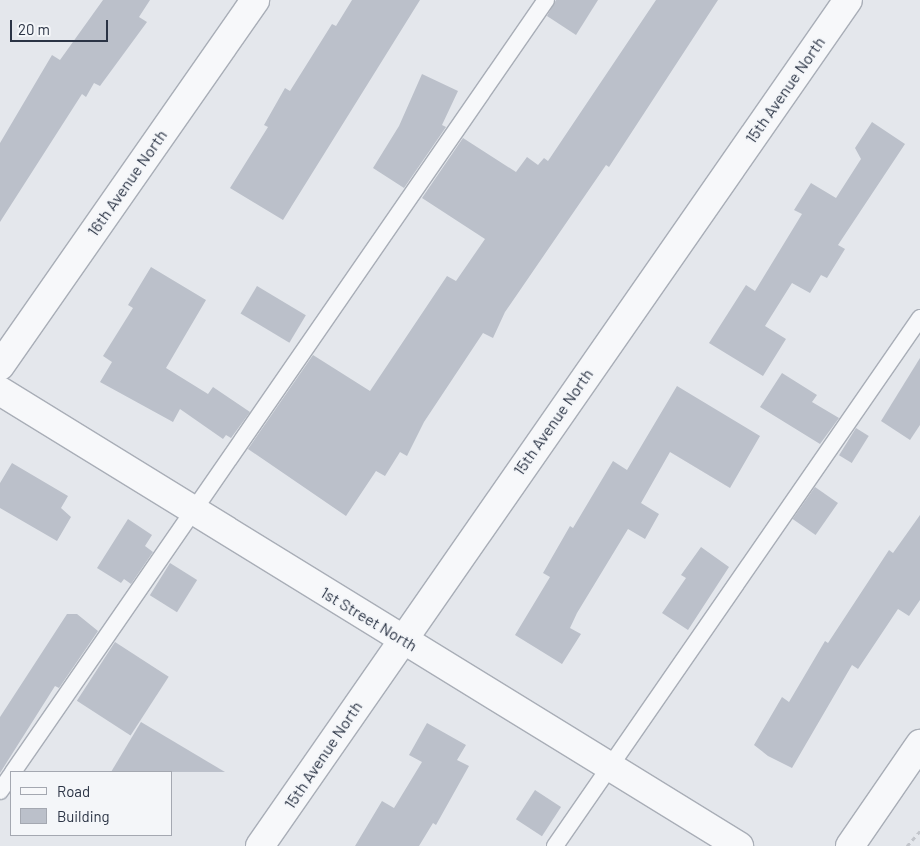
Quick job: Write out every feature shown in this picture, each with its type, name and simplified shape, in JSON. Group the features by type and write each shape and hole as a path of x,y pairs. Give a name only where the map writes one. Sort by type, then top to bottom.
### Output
{"street":[{"name":"16th Avenue North","path":"0,366 255,0"},
{"name":"15th Avenue North","path":"260,846 402,639 848,0"},
{"name":"1st Street North","path":"0,391 191,511 740,846"},
{"path":"850,846 920,744"}],"lane":[{"path":"14,771 191,511 546,0"},
{"path":"555,846 920,318"},
{"path":"0,791 10,777"}],"path":[{"path":"907,846 920,830"}],"building":[{"path":"103,0 150,0 139,17 147,22 100,86 94,83 86,97 82,94 0,222 0,143 52,55 60,60"},
{"path":"352,0 420,0 283,220 230,188 268,127 264,125 285,88 290,91 332,24 336,26"},
{"path":"556,0 598,0 576,35 547,16"},
{"path":"656,0 718,0 609,167 606,165 505,312 493,338 483,333 424,422 407,456 400,452 385,476 376,471 346,516 248,449 313,355 370,391 447,276 456,281 485,239 422,198 463,138 516,172 527,157 538,165 544,158 548,161"},
{"path":"422,74 458,91 442,125 446,127 404,188 373,168 399,126"},
{"path":"872,122 905,144 838,245 845,249 827,278 821,275 810,293 792,283 765,326 786,339 763,376 709,343 746,285 755,291 802,214 794,210 811,183 836,198 861,159 855,148"},
{"path":"151,267 206,300 166,368 208,394 213,387 250,412 231,438 226,435 223,439 180,409 173,422 100,382 112,362 103,356 133,308 128,305"},
{"path":"257,286 306,315 289,343 241,313"},
{"path":"920,358 920,425 910,440 881,421"},
{"path":"782,373 817,395 812,402 839,418 820,444 760,407"},
{"path":"677,386 760,436 730,488 670,452 641,503 659,514 645,539 628,529 577,613 570,628 581,634 562,664 515,635 550,577 543,573 570,526 573,528 613,461 627,470"},
{"path":"856,428 869,436 852,463 839,455"},
{"path":"12,463 68,496 61,508 71,517 57,541 0,508 0,483"},
{"path":"815,487 838,503 816,535 793,519"},
{"path":"920,515 920,600 909,616 898,609 858,669 852,665 792,768 768,756 754,745 782,697 789,702 825,641 828,643 889,550 893,553"},
{"path":"128,519 152,535 145,546 153,552 131,584 124,579 121,583 97,568"},
{"path":"701,547 729,567 688,630 662,613 686,578 681,575"},
{"path":"170,563 197,580 177,612 150,595"},
{"path":"67,614 77,614 98,631 59,688 55,686 0,773 0,717"},
{"path":"115,642 169,677 131,736 77,701"},
{"path":"141,722 225,772 172,771 112,771"},
{"path":"427,723 466,745 457,760 469,766 436,825 433,823 419,846 355,846 382,801 394,808 422,762 409,755"},
{"path":"535,790 561,807 542,836 516,819"}]}
